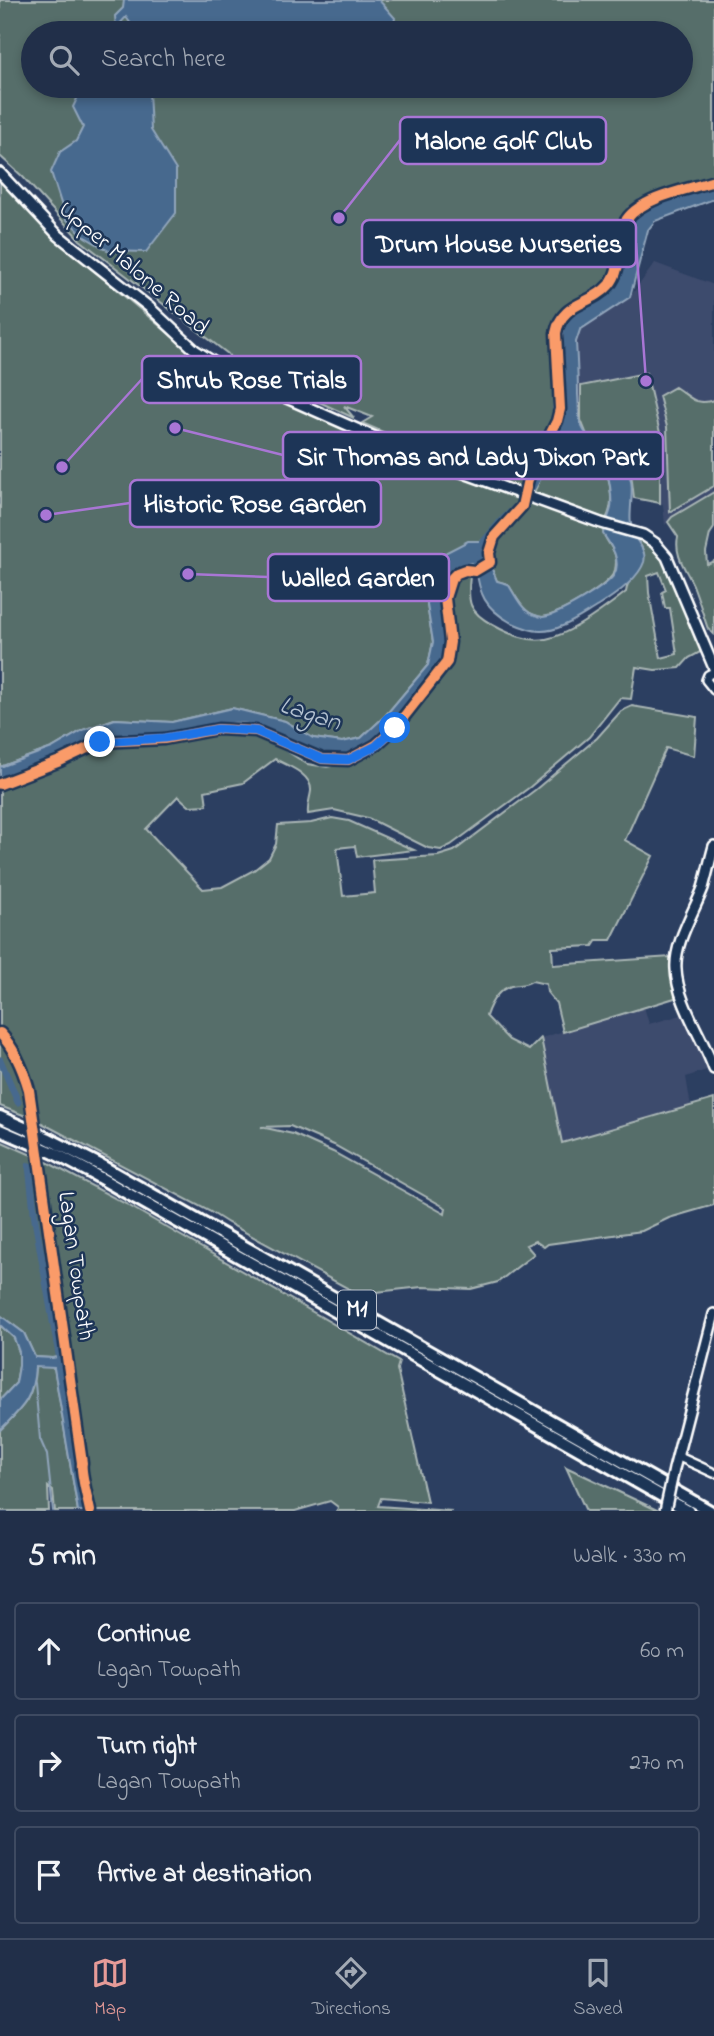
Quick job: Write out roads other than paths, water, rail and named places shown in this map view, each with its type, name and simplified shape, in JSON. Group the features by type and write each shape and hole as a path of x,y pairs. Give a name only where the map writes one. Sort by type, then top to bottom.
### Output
{"highway":[{"name":"M1","path":"0,1117 100,1165 710,1511"},
{"name":"M1","path":"0,1130 88,1171 688,1511"}],"main road":[{"name":"Upper Malone Road","path":"0,173 58,235 149,307 195,349 232,374 420,457 601,523 643,535 655,543 667,557 713,664"},
{"path":"714,846 703,886 677,955 676,970 679,987 714,1069"},
{"path":"665,1511 714,1314"}],"street":[{"path":"713,664 706,680 714,690"},
{"path":"677,1457 714,1472"}],"waterway":[{"path":"530,491 561,433"},
{"path":"476,551 518,505"},
{"path":"0,1060 18,1102"},
{"path":"29,1166 35,1220 61,1366"},
{"path":"33,1382 40,1439 47,1455 53,1511"}],"place":[{"name":"Malone Golf Club","path":"339,218"},
{"name":"Drum House Nurseries","path":"646,381"},
{"name":"Sir Thomas and Lady Dixon Park","path":"175,428"},
{"name":"Shrub Rose Trials","path":"62,467"},
{"name":"Historic Rose Garden","path":"46,515"},
{"name":"Walled Garden","path":"188,574"}],"water label":[{"name":"Lagan","path":"310,715"}]}
